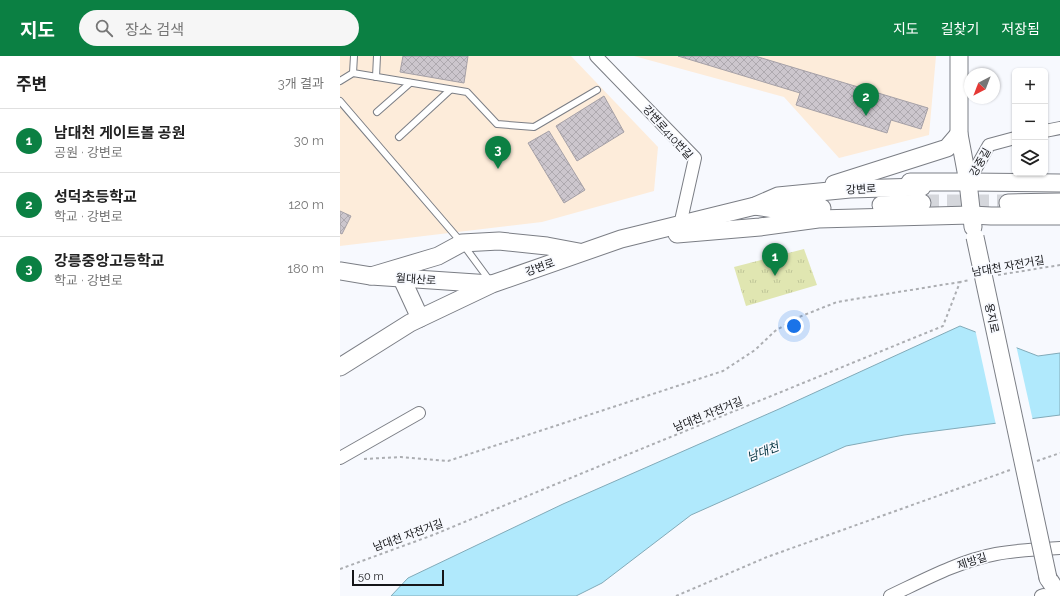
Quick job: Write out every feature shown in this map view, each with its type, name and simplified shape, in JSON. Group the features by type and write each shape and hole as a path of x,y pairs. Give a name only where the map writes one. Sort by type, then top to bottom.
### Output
{"street":[{"name":"강변로410번길","path":"596,56 694,158 680,225"},
{"name":"용지로","path":"959,56 959,134 968,182 975,237 1051,595"},
{"path":"1048,130 1060,128"},
{"path":"835,184 947,148 959,134"},
{"name":"강중길","path":"968,182 989,145 1012,139"},
{"path":"680,225 699,208 756,194 835,184 968,182 1060,183"},
{"name":"강변로","path":"340,367 410,323 492,284 621,239 755,206 778,196 850,189 922,195"},
{"path":"1060,189 1007,196 1060,202"},
{"path":"621,239 760,227 818,219 972,215 1060,216"},
{"path":"370,276 438,256 462,243 499,241 547,246 581,252"},
{"name":"월대산로","path":"340,271 402,279 492,284"},
{"path":"402,279 420,318"},
{"path":"340,458 419,413"},
{"name":"제방길","path":"890,596 964,563 994,554 1022,550 1060,548"}],"lane":[{"path":"353,73 354,56"},
{"path":"376,77 377,56"},
{"path":"340,81 353,73 467,92 497,124 534,128 597,90"},
{"path":"377,112 410,82"},
{"path":"399,137 450,90"},
{"path":"341,105 462,243 492,284"}],"path":[{"name":"남대천 자전거길","path":"991,277 1060,265"},
{"name":"남대천 자전거길","path":"340,569 433,535 943,326 960,282 976,279"},
{"path":"359,462 366,458 401,457 448,461 723,371 755,350 775,331 799,317 837,302 960,282"},
{"path":"1031,463 1060,453"},
{"path":"676,596 767,557 1011,470"}],"shaded area":[{"path":"340,56 571,56 658,147 654,191 542,222 340,246"},
{"path":"634,56 936,56 929,135 839,158 784,97"}],"green space":[{"path":"804,249 817,285 746,306 734,267"}],"water":[{"name":"남대천","path":"960,326 1038,356 1060,353 1060,415 904,435 846,446 691,515 602,583 576,596 391,596 408,578 563,504 779,409"}],"pier":[{"path":"975,329 1016,345 1033,421 996,425"}],"building":[{"path":"403,56 468,56 464,83 400,72"},
{"path":"678,56 755,56 928,108 921,129 891,120 887,133 796,105 800,93"},
{"path":"604,96 624,132 577,161 556,126"},
{"path":"549,131 585,190 564,203 528,143"},
{"path":"340,211 351,216 342,234 340,233"}],"tunnel":[{"path":"922,203 1008,203"}],"place":[{"name":"성덕초등학교","path":"866,116"},
{"name":"강릉중앙고등학교","path":"498,169"},
{"name":"남대천 게이트볼 공원","path":"775,276"}]}
